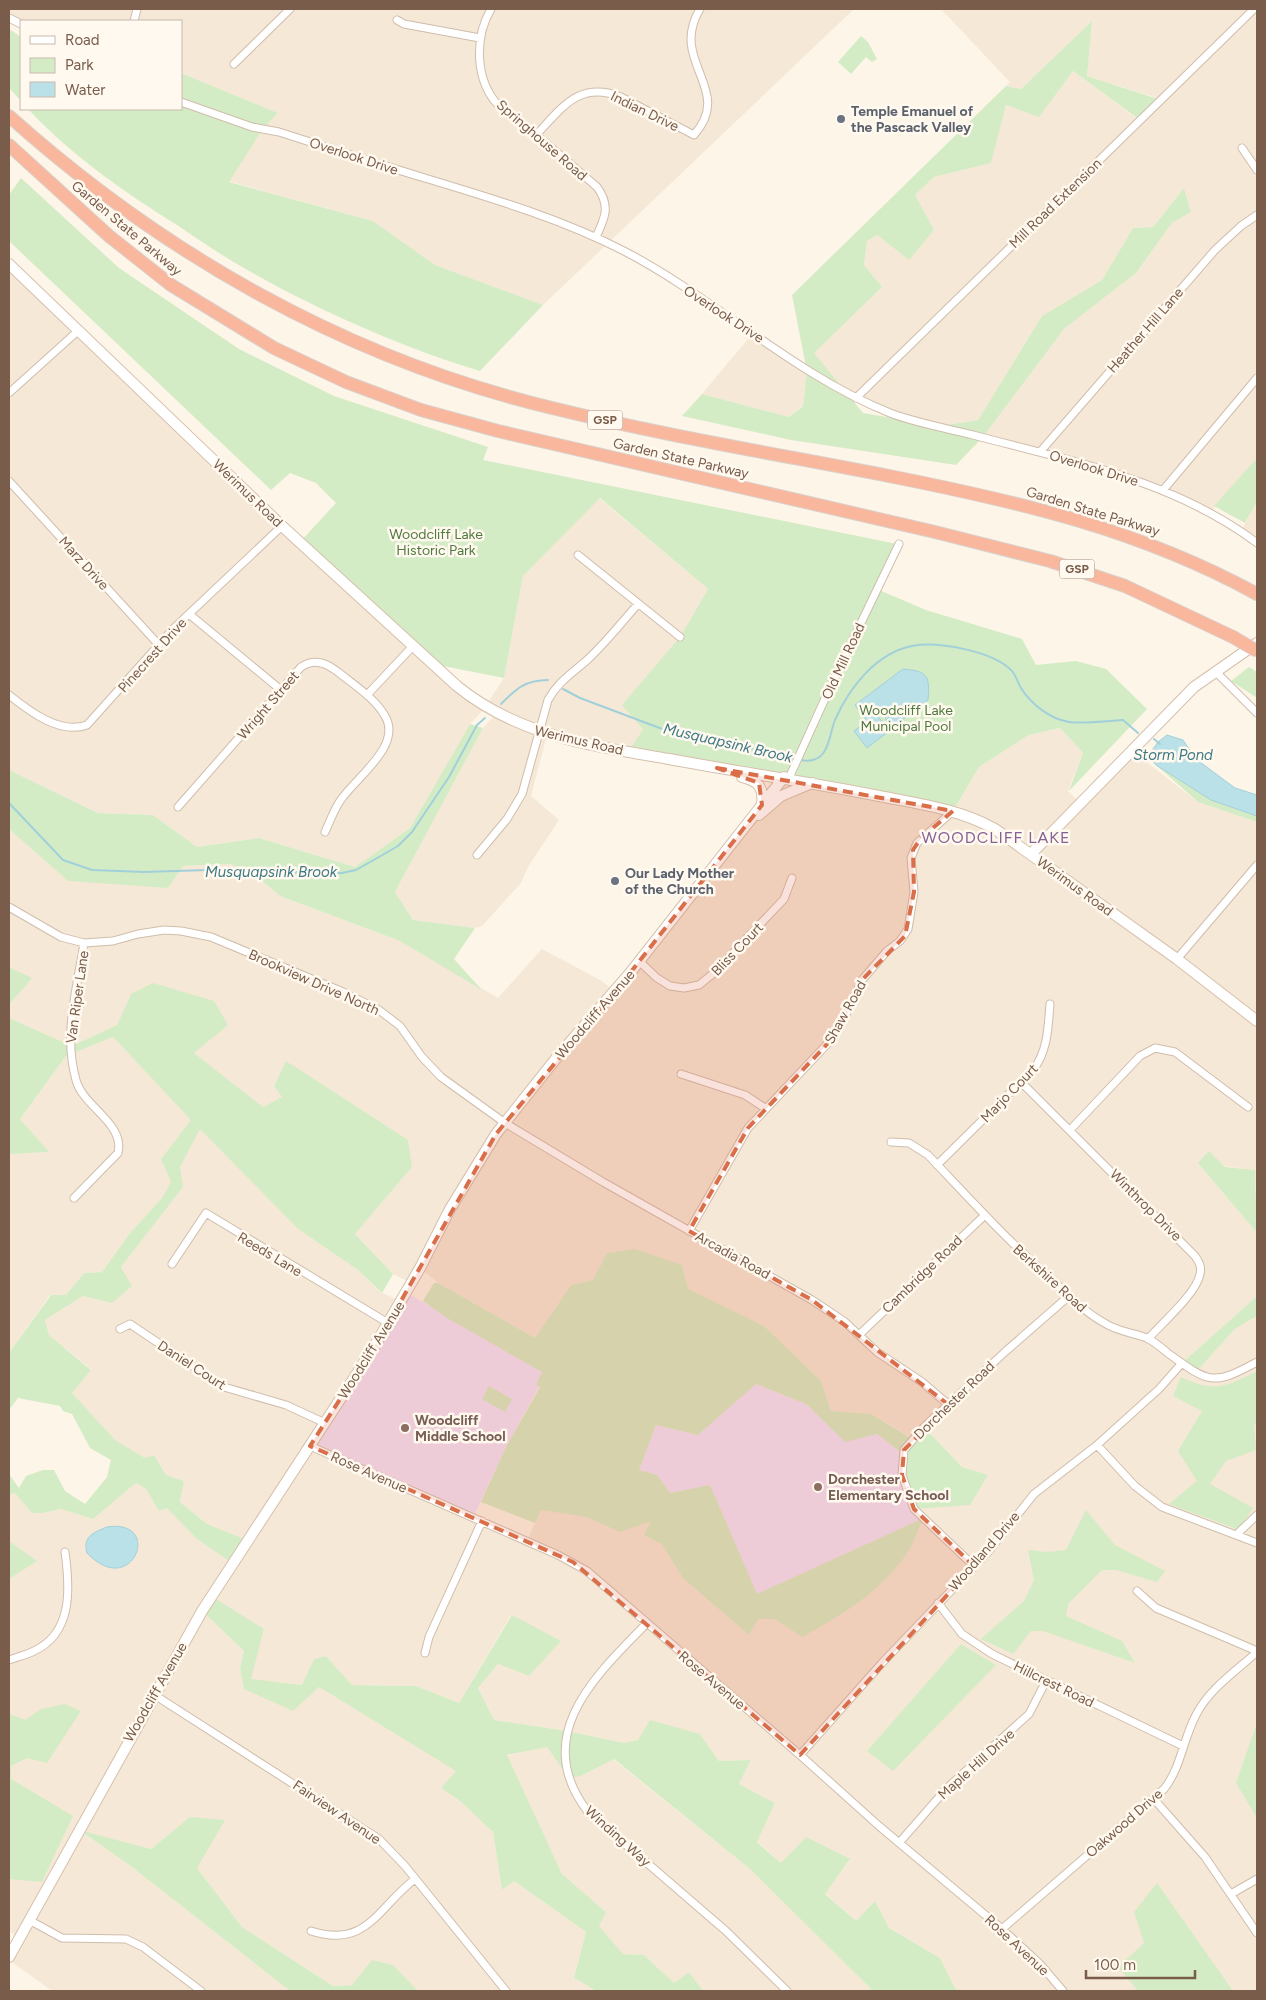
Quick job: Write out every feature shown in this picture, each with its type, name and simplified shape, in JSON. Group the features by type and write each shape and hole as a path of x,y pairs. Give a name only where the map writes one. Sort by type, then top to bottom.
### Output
{"highway":[{"name":"Garden State Parkway","path":"9,116 89,184 186,252 296,314 361,344 420,368 472,387 548,407 989,496 1066,515 1169,551 1257,594"},
{"name":"Garden State Parkway","path":"9,145 94,223 171,285 274,348 374,393 431,413 528,439 935,532 1050,561 1125,586 1233,637 1257,652"}],"main road":[{"name":"Werimus Road","path":"9,264 282,526 412,646 475,701 513,722 539,732 606,748 717,768 813,782 953,811 995,829 1177,958 1257,1021"},
{"path":"1031,854 1194,687 1257,643"},
{"path":"717,768 759,783 762,789 762,805"},
{"name":"Woodcliff Avenue","path":"9,1957 153,1694 220,1580 310,1446 388,1323 466,1182 505,1123 558,1056 640,962 762,805 786,778"},
{"path":"751,819 765,811 781,796 813,782"}],"street":[{"path":"234,64 290,9"},
{"name":"Springhouse Road","path":"490,9 480,38 482,73 493,98 499,106 597,187 604,196 607,211 596,237"},
{"name":"Indian Drive","path":"536,135 566,103 592,91 616,95 694,135 703,123 709,108 709,95 693,59 690,41 692,26 700,9"},
{"name":"Mill Road Extension","path":"856,398 1254,9"},
{"path":"397,20 404,24 480,38"},
{"name":"Overlook Drive","path":"182,102 252,127 279,132 492,198 596,237 662,273 817,375 856,398 893,414 1040,452 1164,489 1224,520 1257,543"},
{"path":"1242,148 1257,170"},
{"name":"Heather Hill Lane","path":"1040,452 1215,250 1241,226 1257,215"},
{"path":"9,393 79,330"},
{"path":"1164,489 1257,378"},
{"name":"Marz Drive","path":"9,481 159,645"},
{"name":"Pinecrest Drive","path":"9,695 59,726 80,728 93,721 159,645 189,614 282,526"},
{"name":"Old Mill Road","path":"786,778 800,755 899,544"},
{"path":"578,555 680,637"},
{"path":"477,855 507,819 522,794 548,700 559,683 598,649 638,604"},
{"path":"189,614 281,690"},
{"path":"367,695 412,646"},
{"name":"Wright Street","path":"178,807 300,667 316,662 329,665 367,695 388,721 390,728 388,743 340,801 325,832"},
{"path":"1215,671 1257,714"},
{"name":"Shaw Road","path":"689,1231 737,1145 765,1108 831,1040 841,1025 862,980 887,951 905,936 914,892 911,866 914,850 921,838 953,811"},
{"path":"1177,958 1257,865"},
{"name":"Bliss Court","path":"640,962 657,978 670,986 684,988 699,985 715,972 784,899 792,878"},
{"name":"Brookview Drive North","path":"9,906 61,937 84,943 113,941 138,934 164,930 197,933 343,992 389,1017 400,1026 422,1057 441,1078 505,1123"},
{"name":"Van Riper Lane","path":"74,1198 118,1153 120,1146 111,1125 80,1091 70,1057 69,1030 84,943"},
{"name":"Marjo Court","path":"937,1165 1022,1083 1043,1056 1050,1004"},
{"path":"1070,1130 1140,1056 1155,1048 1175,1052 1248,1107"},
{"path":"681,1074 745,1095 765,1108"},
{"name":"Winthrop Drive","path":"1022,1083 1182,1243 1200,1264 1201,1272 1194,1288 1148,1338"},
{"name":"Arcadia Road","path":"505,1123 689,1231 812,1300 860,1334 877,1352 930,1388 949,1405"},
{"name":"Berkshire Road","path":"891,1142 900,1142 918,1147 985,1214 1029,1262 1107,1325 1122,1332 1148,1338 1199,1375 1215,1379 1232,1376 1257,1362"},
{"name":"Reeds Lane","path":"172,1264 206,1213 388,1323"},
{"name":"Cambridge Road","path":"860,1334 985,1214"},
{"name":"Dorchester Road","path":"974,1566 914,1509 902,1475 904,1450 924,1427 1006,1350 1069,1296"},
{"name":"Daniel Court","path":"120,1329 130,1324 224,1387 286,1405 325,1423"},
{"name":"Woodland Drive","path":"800,1754 974,1566 1034,1494 1097,1445 1159,1389 1182,1363"},
{"path":"1097,1445 1150,1500 1162,1507 1257,1543"},
{"name":"Rose Avenue","path":"310,1446 573,1562 600,1581 646,1624 800,1754 899,1843 1002,1929 1040,1964 1063,1991"},
{"path":"1237,1534 1257,1515"},
{"path":"425,1653 429,1637 482,1521"},
{"path":"9,1660 39,1648 50,1641 61,1624 69,1601 65,1552"},
{"path":"1137,1591 1156,1608 1257,1651"},
{"name":"Hillcrest Road","path":"938,1603 962,1634 975,1644 1184,1746"},
{"name":"Winding Way","path":"646,1624 611,1660 584,1694 571,1716 565,1740 564,1754 571,1784 580,1800 596,1819 726,1931 787,1991"},
{"name":"Oakwood Drive","path":"1002,1929 1153,1798 1172,1779 1196,1715 1216,1689 1257,1651"},
{"name":"Maple Hill Drive","path":"899,1843 947,1788 1029,1714 1046,1680"},
{"name":"Fairview Avenue","path":"153,1694 362,1827 394,1853 506,1991"},
{"path":"1153,1798 1188,1836 1257,1933"},
{"path":"311,1931 337,1936 356,1932 373,1922 399,1893 415,1879"},
{"path":"1231,1894 1257,1879"},
{"path":"29,1920 62,1938 126,1940 143,1947 201,1991"}],"highlighted area":[{"path":"717,768 953,811 921,838 913,850 914,892 905,936 862,980 831,1040 748,1128 689,1231 812,1300 949,1405 904,1450 902,1475 914,1509 974,1566 800,1755 573,1562 310,1446 385,1329 496,1134 630,973 762,805 759,783"}],"shaded area":[{"path":"9,9 854,9 543,305 435,265 373,221 228,181 262,130 278,113 182,73 182,20 20,21 9,18"},
{"path":"941,9 1257,9 1257,458 1210,513 1180,496 983,437 1064,329 1136,273 1172,223 1191,212 1184,188 1153,227 1133,228 1102,280 1042,316 978,420 940,426 893,414 840,388 813,353 882,287 864,265 867,241 877,235 909,260 915,195 934,177 990,163 1006,105 1039,116 1073,71 1139,120 1160,99 1087,76 1092,21 1021,89 1006,86 1010,82"},
{"path":"9,264 282,526 485,707 504,678 523,576 599,498 708,589 680,637 643,729 628,752 547,735 531,796 559,820 529,865 521,883 482,926 475,928 413,920 395,892 483,728 496,714 485,708 470,724 410,828 355,867 259,838 197,847 153,815 98,813 9,770"},
{"path":"753,333 808,369 803,405 789,417 702,394"},
{"path":"1257,502 1257,543 1241,531"},
{"path":"1060,728 1083,753 1068,791 1080,803 1129,752 1144,760 1198,802 1257,822 1257,1194 1254,1170 1198,1163 1257,1233 1257,1296 1182,1363 1196,1372 1235,1329 1257,1316 1257,1991 959,1991 955,1988 940,1958 889,1928 875,1901 856,1921 825,1893 850,1860 781,1863 757,1841 775,1803 739,1784 751,1760 719,1761 700,1734 624,1743 567,1731 494,1720 478,1688 498,1664 529,1676 511,1615 459,1703 416,1686 352,1685 326,1656 314,1659 303,1685 250,1679 264,1630 202,1611 244,1651 240,1668 245,1689 319,1687 457,1771 441,1788 460,1801 493,1832 502,1890 514,1881 586,1932 574,1978 596,1991 418,1991 393,1965 352,1985 333,1986 242,1927 197,1868 191,1817 151,1849 80,1831 132,1867 290,1991 52,1991 9,1960 20,1938 9,1931 9,1579 36,1561 9,1541 9,1495 15,1493 43,1513 61,1509 93,1519 136,1483 146,1489 159,1511 167,1508 178,1518 247,1540 207,1524 180,1502 184,1481 166,1475 154,1455 145,1459 115,1440 98,1424 72,1393 91,1369 49,1335 45,1320 83,1296 112,1303 121,1267 182,1188 179,1167 200,1128 298,1229 358,1270 380,1292 401,1301 316,1436 527,1541 551,1488 914,1509 987,1475 962,1467 924,1427 913,1439 871,1414 830,1411 821,1381 764,1326 607,1254 593,1280 571,1285 535,1338 438,1283 420,1268 411,1283 393,1274 355,1234 412,1167 287,1061 274,1085 282,1097 263,1107 193,1053 131,994 117,1025 72,1046 9,1018 9,1005 31,978 9,967 9,829 68,881 183,866 231,864 261,880 280,896 400,941 498,998 542,949 602,981 615,992 784,777 953,811 979,767 1029,735"},
{"path":"113,1037 192,1120 161,1159 172,1182 162,1198 130,1233 102,1272 84,1273 66,1295 50,1295 9,1353 9,1154 48,1152 20,1119 66,1056"},
{"path":"406,1292 546,1374 506,1447 473,1518 310,1446"},
{"path":"755,1384 806,1404 845,1441 877,1434 903,1454 910,1499 924,1518 757,1594 710,1485 670,1493 657,1475 639,1470 656,1425 698,1435"},
{"path":"547,1746 581,1776 613,1759 750,1869 873,1991 703,1991 689,1972 674,1983 644,1955 623,1954 598,1926 606,1912 562,1874 506,1756"}],"green space":[{"path":"1092,21 1087,76 1161,100 1140,120 1073,71 1039,117 1006,105 991,163 934,177 915,195 934,230 909,260 877,235 867,241 864,265 882,287 814,353 863,413 940,426 978,420 1042,316 1102,280 1133,228 1153,227 1184,188 1191,212 1172,223 1136,273 1064,329 983,437 956,465 791,440 682,416 702,394 789,417 803,406 807,372 792,295 1006,86 1021,89"},
{"path":"9,29 20,36 20,100 9,88"},
{"path":"861,36 868,42 877,59 872,62 866,57 851,74 838,62"},
{"path":"182,73 278,113 262,130 229,182 373,221 435,265 543,305 480,371 420,351 329,312 271,283 227,258 99,172 29,110 182,110"},
{"path":"21,178 119,268 239,349 334,396 488,447 483,460 897,544 879,590 926,610 1022,639 1036,665 1076,661 1106,669 1147,709 1069,791 1083,753 1060,728 1029,735 979,767 953,811 628,752 643,729 622,705 680,637 708,589 600,498 523,576 504,678 433,664 300,542 336,503 316,483 290,473 271,490 9,241 9,195"},
{"path":"1257,458 1257,502 1245,523 1214,506"},
{"path":"1249,667 1257,672 1257,698 1231,681"},
{"path":"470,724 483,728 395,892 413,920 475,928 454,959 482,990 400,941 280,896 261,880 231,864 183,866 168,888 68,881 9,829 9,770 98,813 153,815 197,847 259,838 355,867 410,828"},
{"path":"1156,765 1211,800 1257,816 1257,822 1198,802"},
{"path":"9,967 32,978 9,1005"},
{"path":"153,983 214,1001 228,1025 194,1053 263,1107 282,1097 274,1086 286,1061 408,1140 412,1167 355,1234 393,1274 382,1293 358,1270 298,1229 200,1129 180,1167 183,1187 121,1267 132,1286 112,1303 83,1296 45,1320 49,1335 91,1370 72,1393 115,1440 145,1458 154,1455 166,1475 184,1481 180,1502 207,1524 247,1540 232,1563 197,1539 167,1508 159,1511 146,1489 136,1483 93,1519 61,1509 43,1513 32,1513 15,1493 9,1495 9,1474 19,1488 26,1476 43,1470 54,1470 65,1491 85,1504 107,1477 111,1460 90,1448 72,1414 63,1411 60,1406 18,1398 9,1410 9,1353 51,1295 66,1295 84,1273 102,1272 130,1233 162,1198 171,1182 161,1159 191,1120 113,1037 66,1056 20,1119 49,1152 9,1154 9,1018 72,1046 117,1025 131,994"},
{"path":"1209,1151 1225,1167 1255,1170 1257,1233 1198,1163"},
{"path":"635,1249 682,1265 688,1289 764,1326 821,1381 831,1411 871,1414 912,1439 924,1427 962,1467 988,1475 970,1505 914,1509 906,1487 903,1454 877,1434 845,1442 806,1404 756,1384 698,1435 656,1425 639,1470 657,1475 670,1493 710,1485 757,1594 924,1518 906,1555 881,1583 844,1613 802,1637 775,1619 758,1619 749,1635 683,1578 662,1544 644,1535 651,1521 620,1532 587,1517 541,1510 535,1523 481,1502 506,1447 540,1387 536,1385 542,1372 447,1318 423,1301 434,1283 438,1283 535,1338 571,1285 593,1280 607,1253"},
{"path":"1257,1296 1257,1316 1235,1329 1196,1372 1182,1363"},
{"path":"1257,1371 1257,1423 1254,1424 1256,1450 1226,1461 1210,1484 1253,1508 1239,1530 1169,1504 1197,1481 1178,1451 1202,1411 1173,1396 1181,1377 1202,1385 1220,1386 1237,1381"},
{"path":"489,1386 512,1399 505,1412 482,1399"},
{"path":"1086,1510 1115,1545 1165,1571 1157,1582 1116,1570 1102,1570 1068,1604 1066,1616 1122,1641 1135,1663 1043,1631 1031,1631 1013,1654 981,1639 1024,1601 1034,1580 1028,1550 1046,1552 1066,1550"},
{"path":"9,1541 37,1561 9,1579"},
{"path":"211,1596 264,1629 251,1679 302,1685 314,1659 326,1656 352,1685 416,1686 459,1703 512,1615 561,1641 529,1676 498,1664 478,1688 494,1720 567,1731 624,1743 638,1740 650,1720 700,1734 719,1761 751,1760 739,1784 775,1803 757,1842 781,1863 806,1837 850,1859 825,1894 856,1921 875,1901 889,1928 940,1958 955,1988 959,1991 873,1991 750,1869 614,1759 581,1776 569,1778 547,1747 507,1755 562,1874 606,1912 599,1926 623,1954 644,1955 674,1983 689,1972 703,1991 596,1991 574,1978 586,1932 514,1881 502,1890 493,1832 460,1801 441,1788 456,1771 319,1687 293,1711 244,1689 240,1668 244,1651 202,1611"},
{"path":"961,1644 996,1665 893,1771 867,1751"},
{"path":"65,1704 81,1711 47,1763 27,1758 11,1766 11,1779 73,1816 42,1882 9,1879 9,1714 25,1720 41,1709"},
{"path":"1257,1723 1257,1818 1236,1783"},
{"path":"190,1817 225,1820 197,1868 242,1927 333,1986 352,1985 372,1960 393,1965 418,1991 290,1991 132,1867 79,1830 151,1849"},
{"path":"1157,1883 1233,1991 1138,1991 1118,1967 1144,1943 1134,1912"}],"water":[{"path":"903,669 918,671 926,676 928,680 928,700 892,728 883,715 886,712 884,710 877,715 889,731 867,748 854,731 866,722 864,717 877,706 863,716 855,705"},
{"name":"Storm Pond","path":"1167,735 1183,740 1196,759 1235,788 1257,795 1257,816 1211,800 1156,765 1148,756 1158,742"},
{"path":"107,1527 124,1528 134,1534 138,1544 136,1555 129,1563 118,1568 103,1565 87,1553 86,1543 90,1536"}],"waterway":[{"name":"Musquapsink Brook","path":"801,760 814,760 824,752 841,708 856,684 865,674 887,656 912,646 923,645 950,646 965,649 992,658 1003,664 1012,671 1030,700 1055,718 1074,723 1123,720 1138,733"},
{"name":"Musquapsink Brook","path":"501,704 522,686 540,680 548,680"},
{"name":"Musquapsink Brook","path":"563,689 580,698 665,730 710,742 747,747 796,759"},
{"name":"Musquapsink Brook","path":"9,803 63,860 92,870 144,872 239,869 342,873 356,870 398,846 412,832 449,777 477,725 485,718"},
{"name":"Musquapsink Brook","path":"1154,739 1160,744"}],"place":[{"name":"Temple Emanuel of the Pascack Valley","path":"841,119"},
{"name":"Our Lady Mother of the Church","path":"615,881"},
{"name":"Woodcliff Middle School","path":"405,1428"},
{"name":"Dorchester Elementary School","path":"818,1487"}],"district":[{"name":"WOODCLIFF LAKE","path":"996,837"}],"park label":[{"name":"Woodcliff Lake Historic Park","path":"436,542"},
{"name":"Woodcliff Lake Municipal Pool","path":"906,718"}]}
